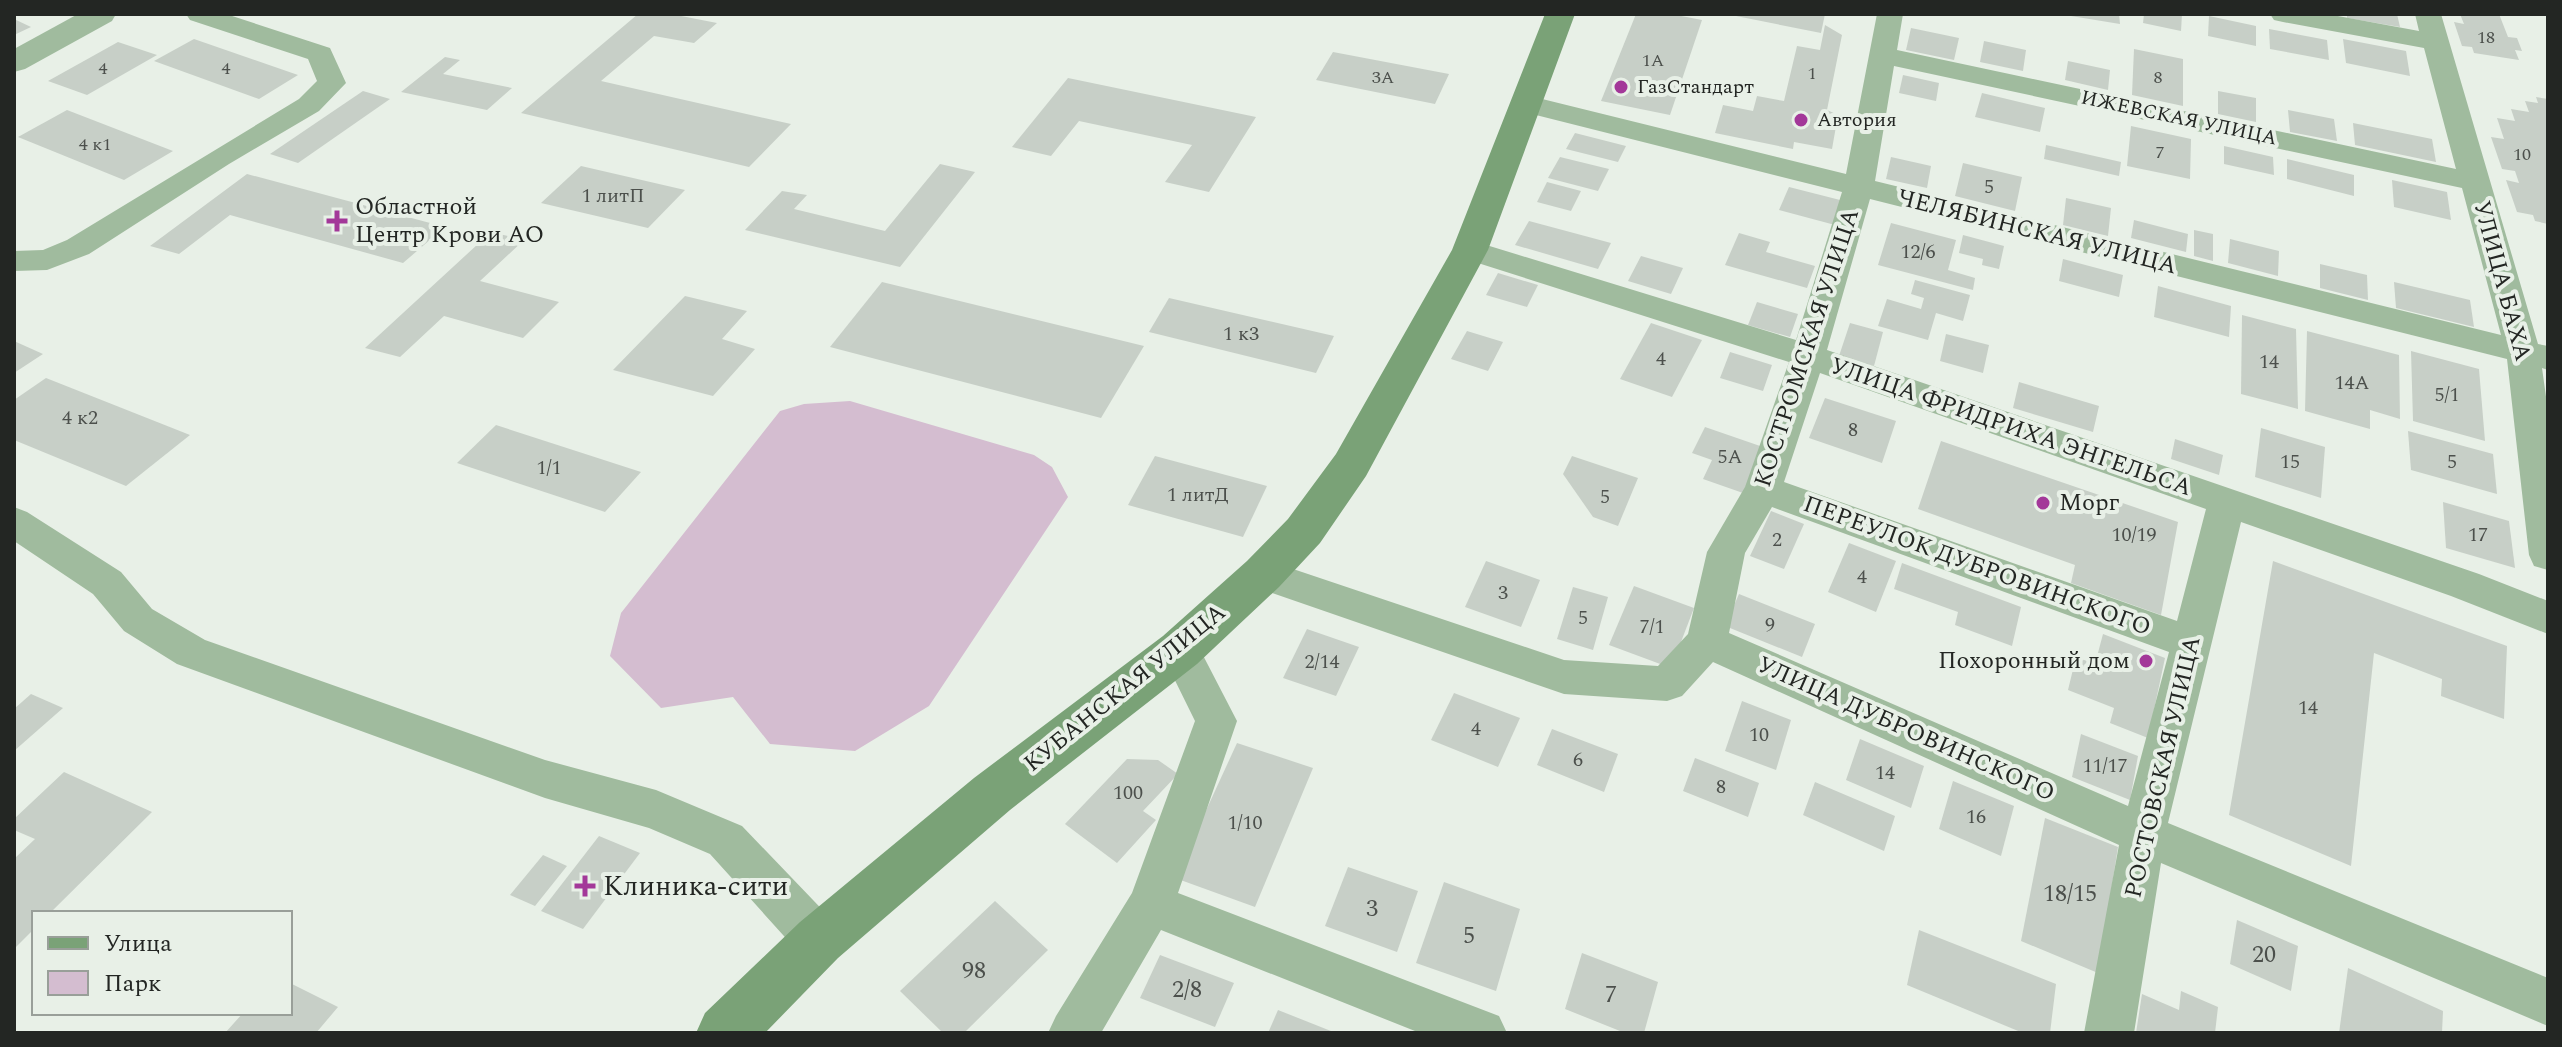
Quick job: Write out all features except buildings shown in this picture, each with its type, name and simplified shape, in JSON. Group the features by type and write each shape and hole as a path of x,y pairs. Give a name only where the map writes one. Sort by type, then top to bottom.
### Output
{"main road":[{"name":"КУБАНСКАЯ УЛИЦА","path":"725,1033 819,940 992,794 1180,650 1263,574 1304,531 1351,465 1470,250 1560,14"}],"street":[{"path":"14,62 101,14"},
{"path":"14,261 47,260 78,247 218,158 309,105 332,83 320,54 199,14"},
{"name":"КОСТРОМСКАЯ УЛИЦА","path":"1707,641 1726,552 1763,489 1808,356 1858,189 1890,14"},
{"path":"2283,14 2433,28"},
{"name":"УЛИЦА БАХА","path":"2433,28 2476,182 2536,355 2548,555"},
{"name":"ИЖЕВСКАЯ УЛИЦА","path":"1882,55 2476,182"},
{"name":"ЧЕЛЯБИНСКАЯ УЛИЦА","path":"1526,104 1858,189 2536,355"},
{"name":"УЛИЦА ФРИДРИХА ЭНГЕЛЬСА","path":"1470,250 1808,356 2465,585 2548,618"},
{"name":"ПЕРЕУЛОК ДУБРОВИНСКОГО","path":"1763,489 2191,643"},
{"name":"РОСТОВСКАЯ УЛИЦА","path":"2109,1033 2143,834 2227,502"},
{"path":"14,522 107,583 138,620 191,652 545,779 656,810 726,840 819,940"},
{"path":"1263,574 1564,677 1667,684 1707,641"},
{"name":"УЛИЦА ДУБРОВИНСКОГО","path":"1707,641 2143,834 2548,1002"},
{"path":"1073,1033 1151,904 1216,721 1180,650"},
{"path":"1151,904 1482,1033"}],"green space":[{"path":"850,401 1034,455 1052,467 1068,497 929,706 855,751 770,744 733,697 661,708 610,656 621,613 780,411 804,404"}],"place":[{"name":"ГазСтандарт","path":"1621,87"},
{"name":"Автория","path":"1801,120"},
{"name":"Областной Центр Крови АО","path":"337,221"},
{"name":"Морг","path":"2043,503"},
{"name":"Похоронный дом","path":"2146,661"},
{"name":"Клиника-сити","path":"585,886"}]}
